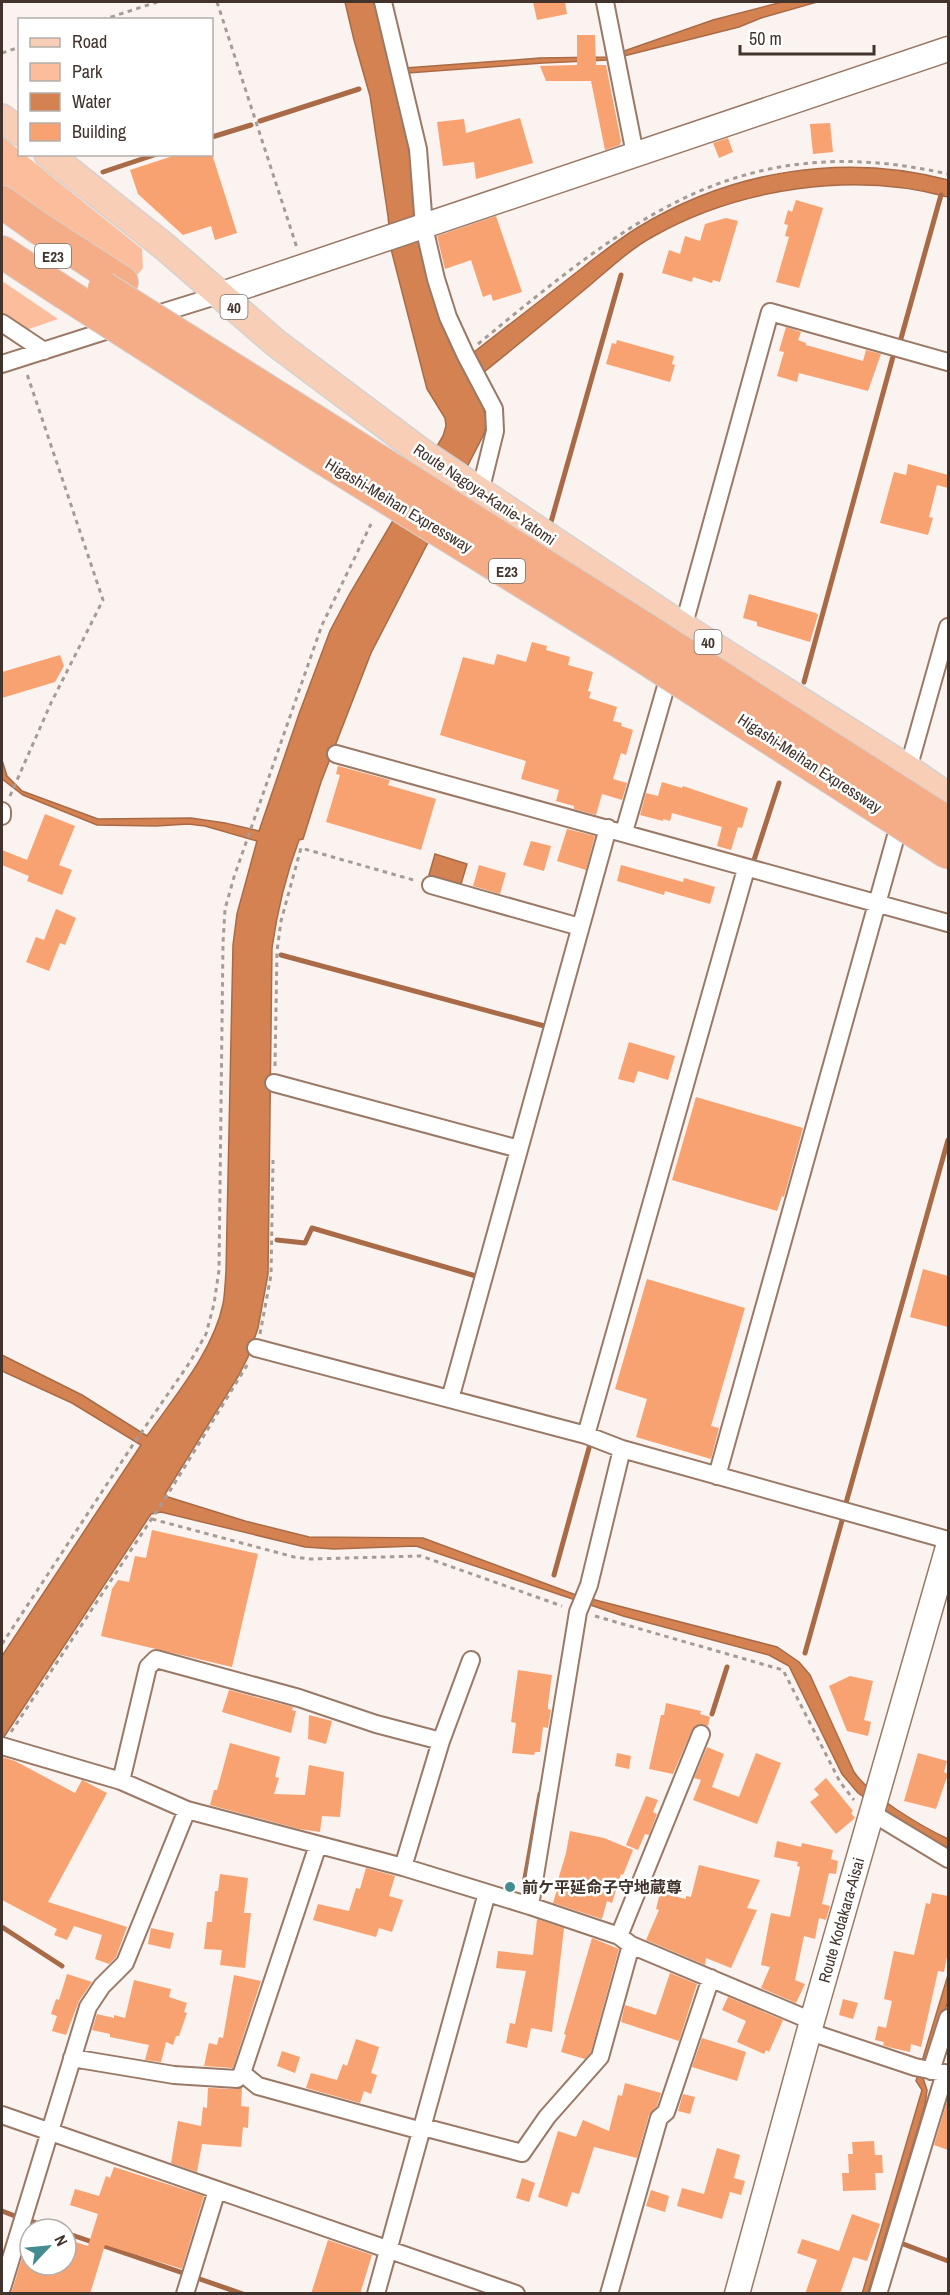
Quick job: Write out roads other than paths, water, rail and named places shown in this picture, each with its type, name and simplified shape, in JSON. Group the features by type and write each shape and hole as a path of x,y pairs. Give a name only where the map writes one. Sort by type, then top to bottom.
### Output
{"highway":[{"path":"2,202 113,285"},
{"name":"Higashi-Meihan Expressway","path":"2,223 113,285 326,428 948,823"},
{"name":"Higashi-Meihan Expressway","path":"2,252 311,451 620,642 948,853"}],"main road":[{"path":"2,118 18,130"},
{"name":"Route Nagoya-Kanie-Yatomi","path":"51,156 165,247 277,344 424,454 683,627 910,770 948,797"}],"street":[{"path":"383,2 418,149 424,227 439,289 448,317 465,355 494,409 495,431 475,488"},
{"path":"605,2 635,154"},
{"path":"2,364 424,227 948,49"},
{"path":"624,832 770,312 948,362"},
{"path":"2,323 44,351"},
{"path":"717,1476 895,843 910,770 948,627"},
{"path":"336,754 948,923"},
{"path":"2,811 2,816"},
{"path":"450,1399 608,828"},
{"path":"586,1435 746,869"},
{"path":"431,885 580,927"},
{"path":"274,1083 519,1149"},
{"path":"256,1348 586,1435 622,1449 948,1540"},
{"path":"530,1906 581,1604 622,1449"},
{"name":"Route Kodakara-Aisai","path":"737,2294 948,1547"},
{"path":"121,1781 148,1667 156,1659 299,1698 376,1724 441,1742"},
{"path":"403,1867 441,1742 471,1660"},
{"path":"242,2073 258,2086 422,2129 522,2152 547,2116 600,2057 625,1941 701,1734"},
{"path":"2,1746 121,1781 187,1810 403,1867 530,1906 625,1941 711,1978 811,2027 934,2071"},
{"path":"876,1802 948,1859"},
{"path":"2,2288 88,2007 102,1986 125,1963 187,1810"},
{"path":"72,2058 174,2075 237,2079 242,2073 318,1845"},
{"path":"376,2294 487,1893"},
{"path":"609,2294 659,2118 666,2112 711,1978"},
{"path":"878,2294 948,2018"},
{"path":"2,2115 516,2294"},
{"path":"185,2294 217,2190"}],"water":[{"path":"345,2 375,2 463,364 474,352 619,240 673,208 710,193 749,180 788,172 828,168 868,168 908,172 948,180 948,197 912,189 874,185 836,185 760,196 687,219 637,247 484,372 475,387 485,416 484,434 371,653 321,782 303,839 299,840 286,880 272,948 268,1274 258,1328 239,1375 165,1494 168,1497 245,1521 309,1537 423,1538 576,1595 777,1647 799,1662 810,1675 854,1772 862,1782 897,1810 948,1839 948,1849 894,1818 858,1793 842,1774 789,1666 769,1655 623,1616 416,1546 334,1549 305,1547 161,1512 151,1514 2,1740 2,1656 141,1445 72,1403 2,1371 2,1355 82,1395 147,1436 202,1357 211,1339 218,1322 225,1292 233,945 237,914 257,841 205,826 188,824 97,825 23,795 2,779 2,760 7,776 22,791 98,819 191,818 259,831 330,631 443,436 446,426 445,418 427,389 391,249 370,96"},
{"path":"782,2 817,2 761,18 739,27 608,60 408,73 406,68 540,58 607,57 713,20"},
{"path":"435,854 467,864 461,884 429,875"},
{"path":"948,1975 948,2001 923,2078 927,2090 925,2105 868,2293 862,2294 922,2090 916,2081"}],"waterway":[{"path":"260,121 359,89"},
{"path":"213,137 251,125"},
{"path":"103,172 151,156"},
{"path":"900,342 941,195"},
{"path":"551,522 621,275"},
{"path":"804,682 894,353"},
{"path":"754,860 779,783"},
{"path":"281,955 548,1027"},
{"path":"846,1503 948,1140"},
{"path":"277,1240 305,1243 312,1228 476,1276"},
{"path":"554,1575 589,1448"},
{"path":"805,1653 843,1517"},
{"path":"712,1714 727,1667"},
{"path":"524,1884 540,1794"},
{"path":"2,1927 62,1966"},
{"path":"2,2211 15,2216"},
{"path":"78,2237 183,2273"},
{"path":"898,2242 948,2261"},
{"path":"194,2277 243,2294"}],"place":[{"name":"前ケ平延命子守地蔵尊","path":"510,1887"}]}
